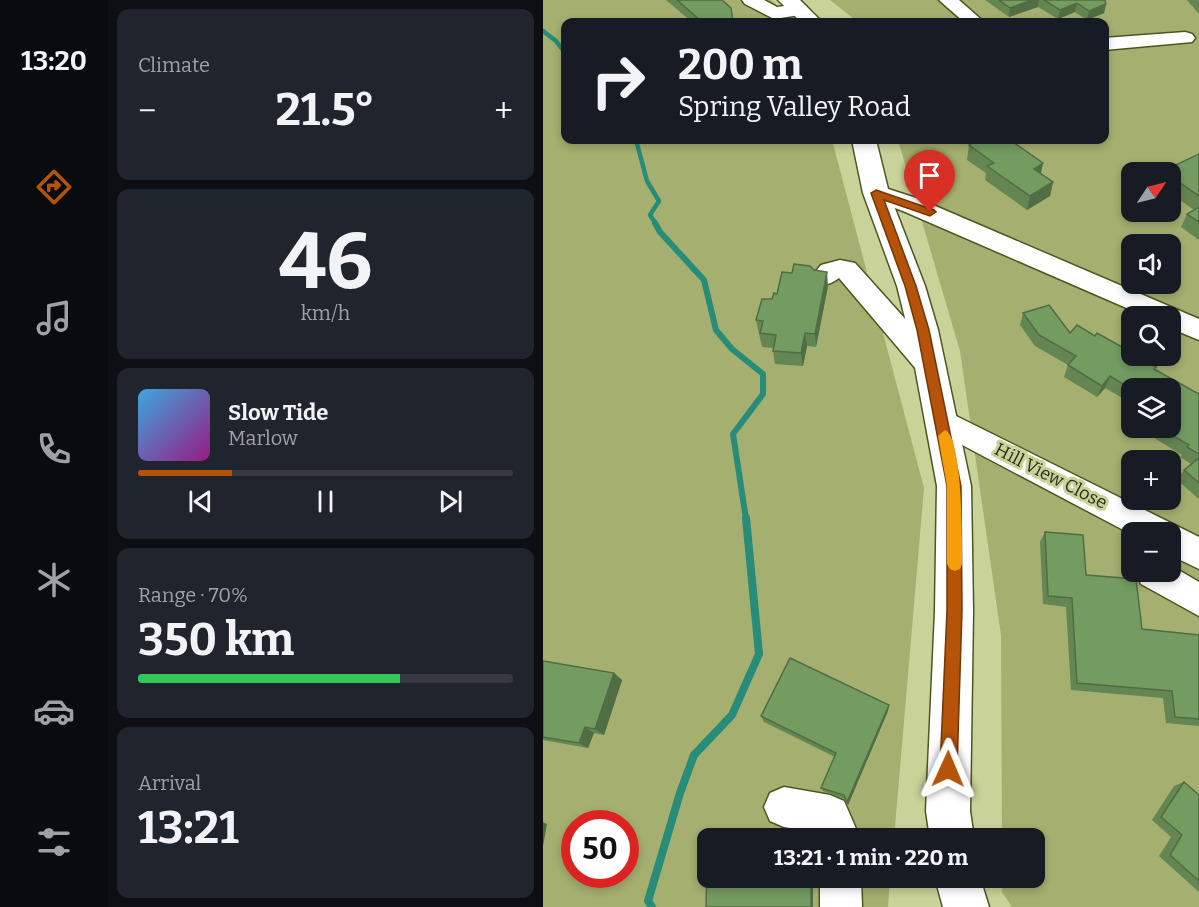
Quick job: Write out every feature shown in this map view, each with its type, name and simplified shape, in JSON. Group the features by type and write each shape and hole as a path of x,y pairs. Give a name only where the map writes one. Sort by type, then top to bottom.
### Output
{"main road":[{"path":"865,144 876,193 911,286 932,368 954,486 954,610 948,758 948,811 951,828"},
{"path":"961,888 966,907"}],"street":[{"path":"751,0 774,13 800,11"},
{"path":"948,0 970,18"},
{"path":"1109,44 1185,38"},
{"path":"876,193 930,212 1144,306"},
{"path":"825,276 829,271 837,268 846,269 932,368"},
{"path":"1181,322 1199,330"},
{"name":"Hill View Close","path":"942,421 1139,522"},
{"path":"1181,544 1199,554"},
{"path":"1168,582 1199,600"},
{"path":"784,807 830,814 836,828"},
{"path":"841,888 841,907"}],"green space":[{"path":"543,0 771,0 792,18 561,18 561,144 833,144 924,488 895,828 697,828 697,888 889,888 888,907 543,907"},
{"path":"830,0 1199,0 1199,907 1012,907 1002,892 1002,888 1045,888 1045,828 1002,828 1001,635 960,351 899,144 1109,144 1109,18 853,18"}],"building":[{"path":"677,0 722,0 731,8 732,18 697,18"},
{"path":"999,0 1032,0 1010,8"},
{"path":"1044,0 1105,0 1106,4 1089,11 1077,3 1060,10"},
{"path":"1016,144 1043,163 1034,169 1053,182 1030,196 987,166 994,163 969,145"},
{"path":"1199,154 1199,196 1181,184 1181,162"},
{"path":"1199,207 1199,222 1187,214"},
{"path":"794,264 810,266 814,270 827,272 815,334 805,333 801,353 773,351 776,335 760,333 763,321 756,320 762,299 772,299 774,293 777,294 782,272 792,273"},
{"path":"1049,305 1070,333 1077,325 1095,336 1097,333 1121,346 1121,366 1154,366 1156,367 1154,369 1170,378 1121,378 1121,383 1110,376 1102,386 1068,365 1076,356 1039,335 1023,313"},
{"path":"1181,384 1199,394 1199,454 1187,447 1189,445 1177,438 1181,438"},
{"path":"1199,458 1199,483 1184,470"},
{"path":"1045,532 1083,535 1086,575 1121,578 1121,582 1136,582 1142,629 1199,635 1199,719 1175,717 1172,691 1077,683 1072,598 1048,596"},
{"path":"790,658 889,705 847,802 844,795 821,788 836,753 761,716"},
{"path":"543,661 614,673 595,729 585,727 579,743 543,737"},
{"path":"1184,782 1199,795 1199,881 1170,855 1182,835 1161,817"},
{"path":"706,888 811,888 811,907 706,907"}],"waterway":[{"path":"543,31 561,48"},
{"path":"637,144 647,181 659,201 650,215 656,224"},
{"path":"655,223 660,232 704,280 716,330 732,349 763,374 763,394 733,434 746,519"},
{"path":"652,907 648,901 680,793 694,755 732,715 759,654 746,518"}],"slow traffic":[{"path":"945,436 954,486 955,564"}],"route":[{"path":"930,212 876,193 911,286 929,350 954,486 954,610 948,769"}]}
